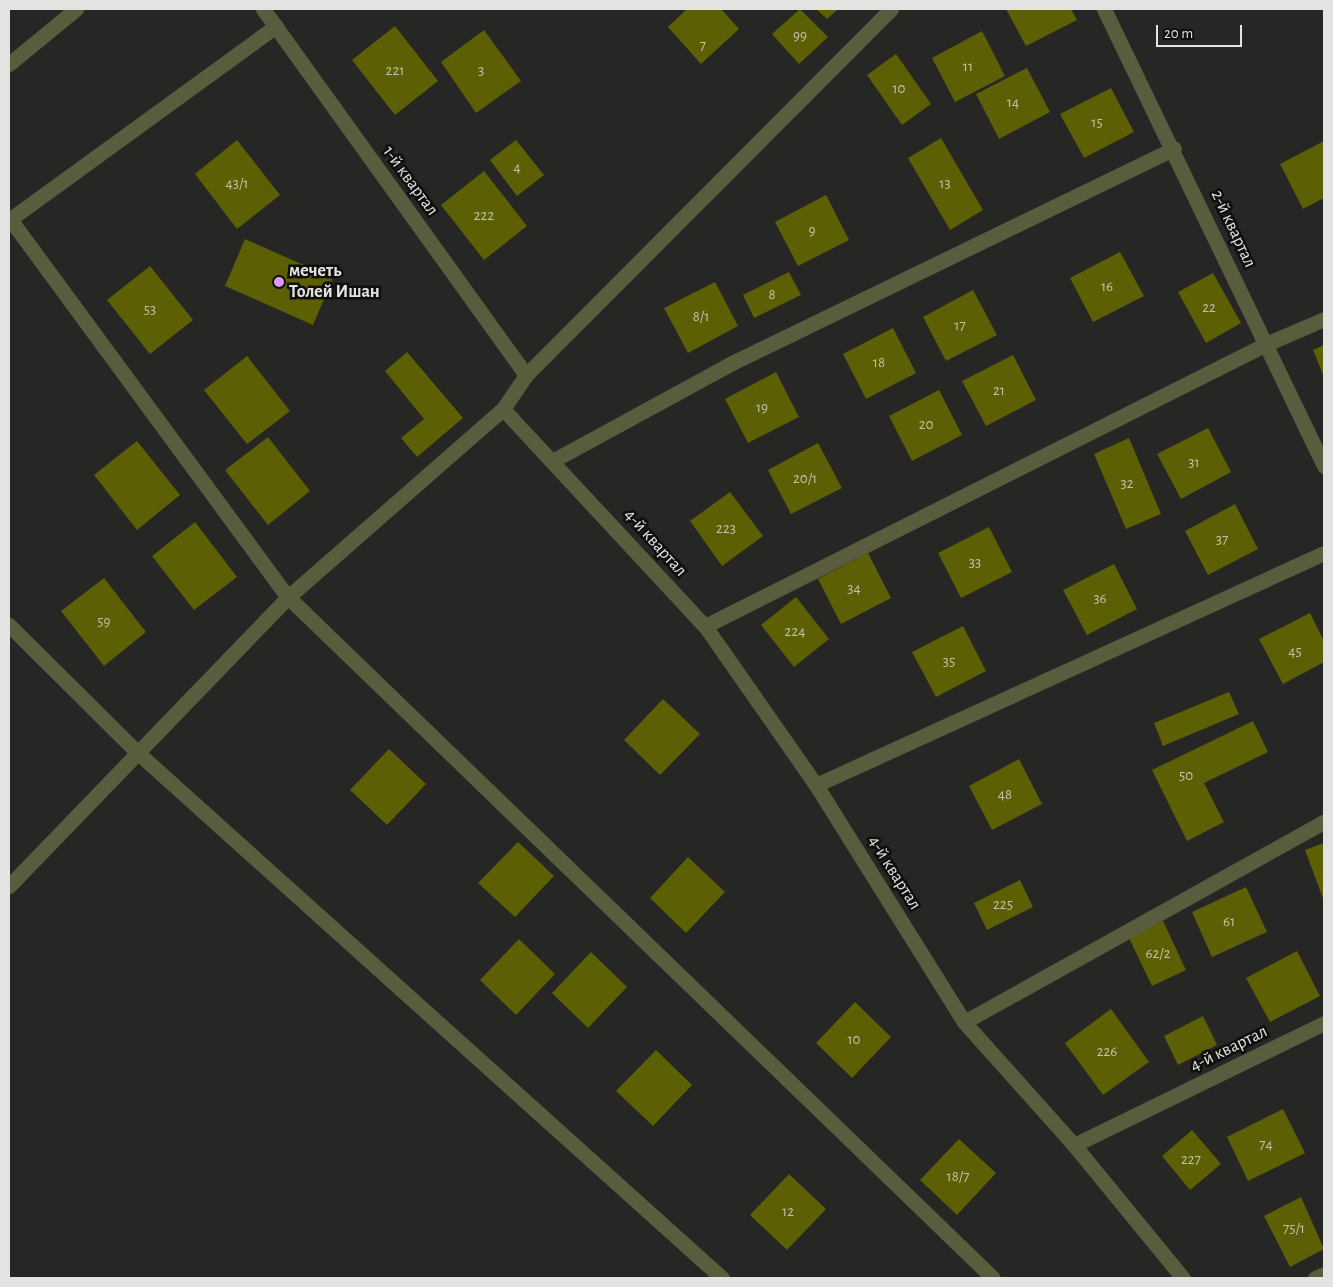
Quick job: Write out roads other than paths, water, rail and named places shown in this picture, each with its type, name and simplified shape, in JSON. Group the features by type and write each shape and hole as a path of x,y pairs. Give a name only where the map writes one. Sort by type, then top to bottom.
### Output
{"street":[{"path":"9,64 76,9"},
{"name":"1-й квартал","path":"263,9 526,375"},
{"path":"9,886 288,597 503,409 526,375 891,9"},
{"name":"2-й квартал","path":"1104,9 1174,148 1324,466"},
{"path":"276,26 9,219 288,597 994,1278"},
{"path":"554,460 734,362 1174,148"},
{"path":"705,626 1266,344 1324,319"},
{"name":"4-й квартал","path":"503,409 554,460 705,626 816,785 964,1022 1074,1145 1324,1023"},
{"path":"816,785 1324,553"},
{"path":"9,625 137,752 722,1278"},
{"path":"964,1022 1324,822"},
{"path":"1074,1145 1183,1278"},
{"path":"1315,1278 1324,1274"}],"place":[{"name":"мечеть Толей Ишан","path":"279,282"}]}
